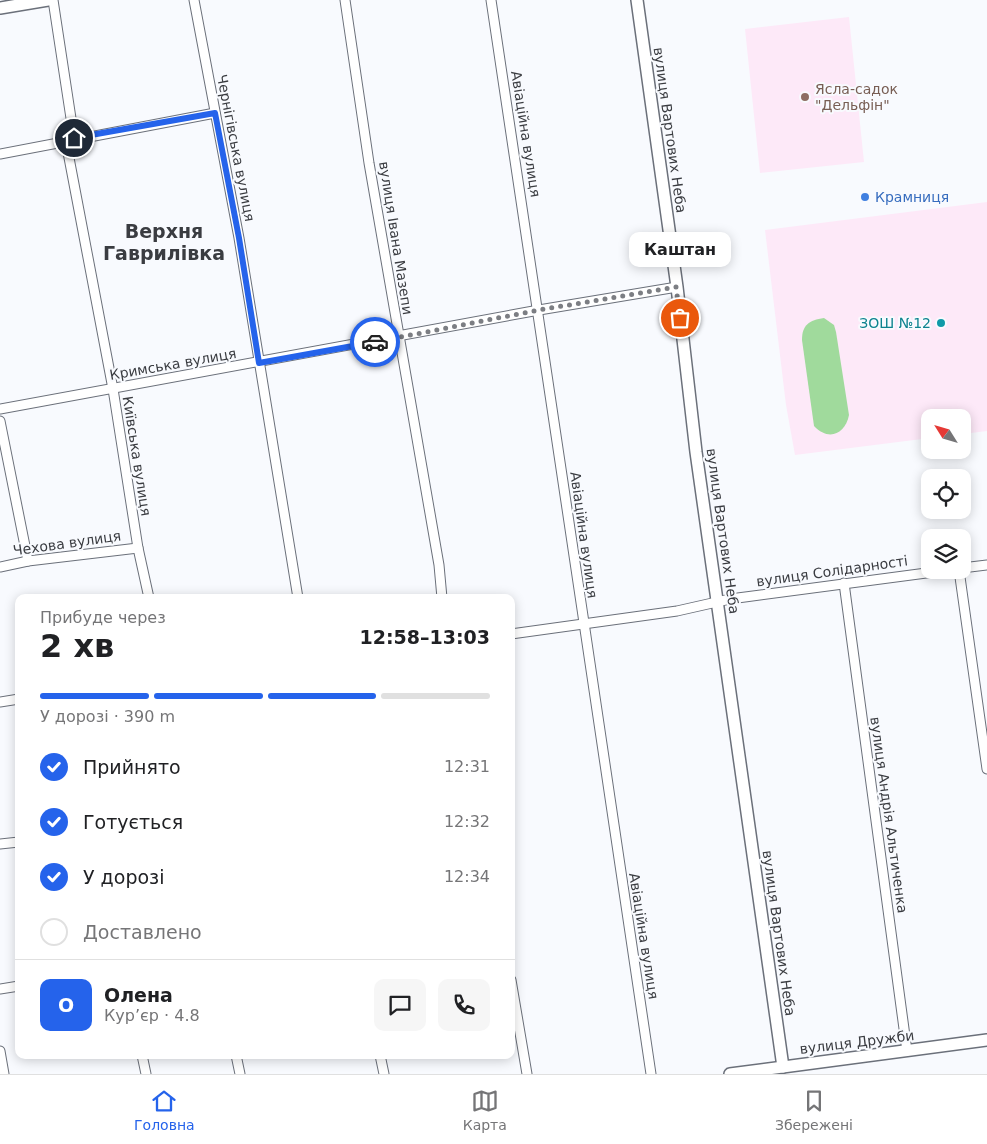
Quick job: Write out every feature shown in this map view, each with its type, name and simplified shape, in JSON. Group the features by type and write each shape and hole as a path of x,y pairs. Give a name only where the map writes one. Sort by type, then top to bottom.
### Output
{"street":[{"path":"0,8 48,0"},
{"name":"Київська вулиця","path":"53,0 70,140 138,548 148,594"},
{"name":"Чернігівська вулиця","path":"194,0 239,238 297,594"},
{"name":"вулиця Івана Мазепи","path":"345,0 398,337 439,565 442,594"},
{"name":"Авіаційна вулиця","path":"492,0 539,310 582,624 652,1074"},
{"name":"вулиця Вартових Неба","path":"637,0 783,1067"},
{"path":"0,154 215,113"},
{"name":"Кримська вулиця","path":"0,410 539,310 676,287"},
{"path":"0,421 28,561"},
{"name":"Чехова вулиця","path":"0,567 28,561 138,548"},
{"path":"971,567 987,565"},
{"name":"вулиця Солідарності","path":"515,633 677,611 718,601 921,573"},
{"path":"960,579 987,769"},
{"name":"вулиця Андрія Альтиченка","path":"844,583 907,1051"},
{"path":"0,702 15,700"},
{"path":"0,844 15,842"},
{"path":"0,989 15,987"},
{"path":"515,1004 527,1074"},
{"name":"вулиця Дружби","path":"730,1074 987,1040"},
{"path":"0,1051 2,1070"},
{"path":"143,1059 146,1074"},
{"path":"237,1059 240,1074"},
{"path":"381,1059 384,1074"}],"shaded area":[{"name":"Ясла-садок \"Дельфін\"","path":"849,17 864,162 760,173 745,29"},
{"path":"987,202 987,431 971,433 971,409 921,409 921,439 795,455 786,405 765,230"}],"green space":[{"path":"824,318 834,325 836,332 849,415 844,427 835,434 819,431 814,426 802,340 803,331 807,324"}],"way so far":[{"path":"375,342 539,310 637,296 676,287 680,318"}],"place":[{"name":"Ясла-садок \"Дельфін\"","path":"805,97"},
{"name":"Крамниця","path":"865,197"},
{"name":"Каштан","path":"680,318"},
{"name":"ЗОШ №12","path":"941,323"}],"district":[{"name":"Верхня Гаврилівка","path":"164,242"}],"route":[{"path":"74,138 215,113 239,238 259,363 375,342"}]}
